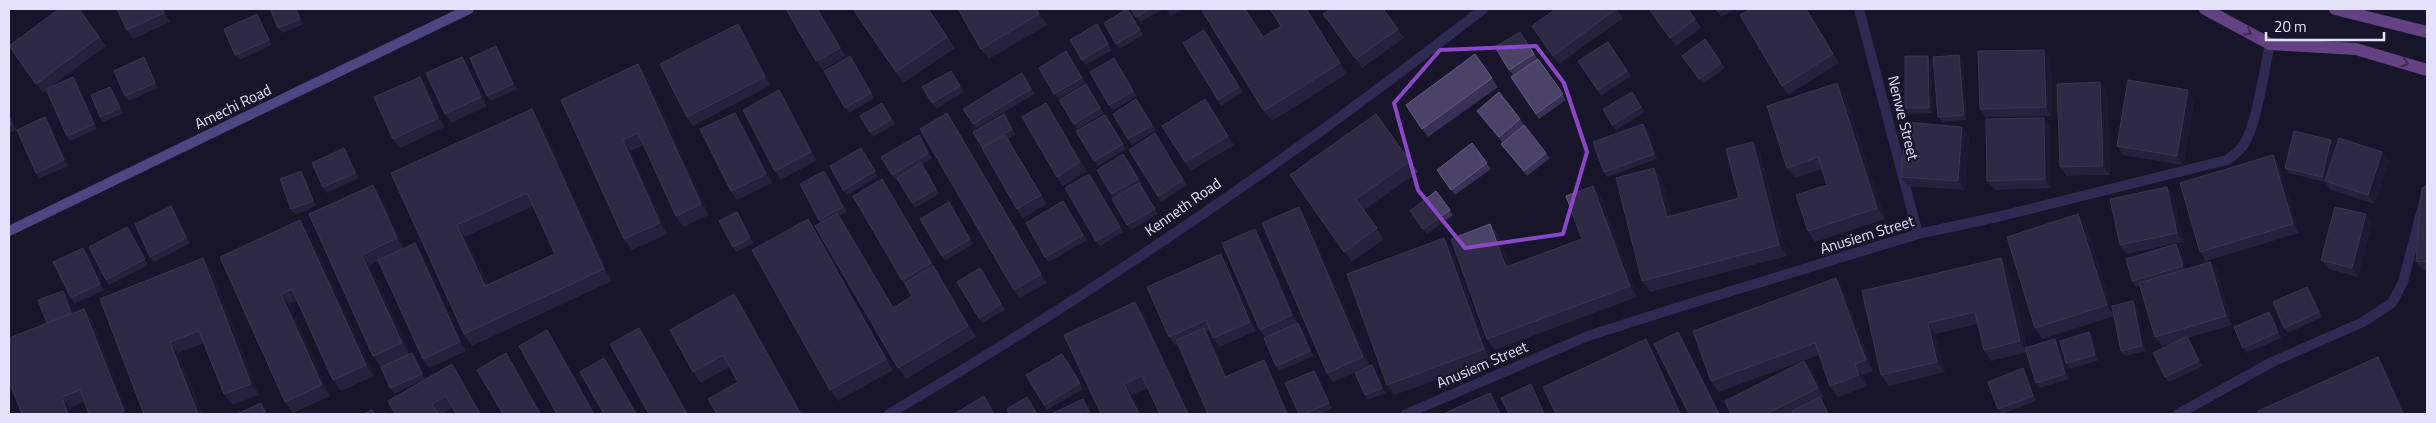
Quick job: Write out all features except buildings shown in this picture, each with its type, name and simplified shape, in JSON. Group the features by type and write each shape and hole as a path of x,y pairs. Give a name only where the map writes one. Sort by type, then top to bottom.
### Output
{"main road":[{"name":"Amechi Road","path":"9,231 469,9"},
{"path":"2205,9 2270,44 2356,49 2427,70"},
{"path":"2335,9 2427,32"}],"street":[{"name":"Kenneth Road","path":"889,414 957,374 1154,246 1381,89 1483,9"},
{"name":"Nenwe Street","path":"1860,9 1918,234"},
{"name":"Anusiem Street","path":"1406,414 1588,336 1918,234 2007,215 2227,160 2245,144 2270,44"},
{"path":"2178,414 2272,362 2363,322 2392,303 2404,282 2427,190"}],"highlighted area":[{"path":"1536,46 1564,83 1587,152 1563,234 1465,248 1418,190 1394,103 1440,50"}]}
